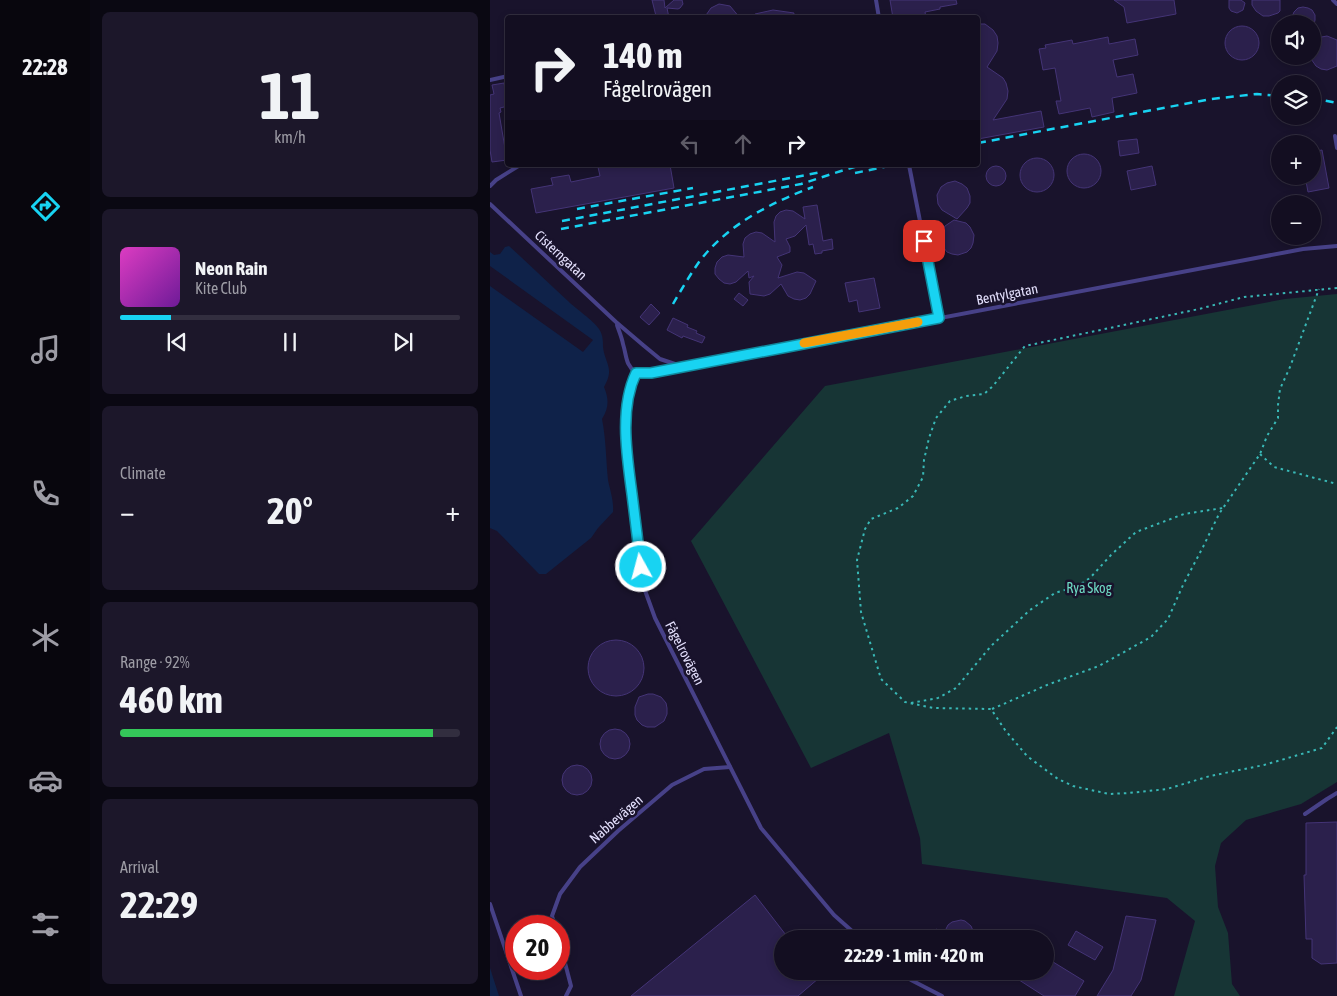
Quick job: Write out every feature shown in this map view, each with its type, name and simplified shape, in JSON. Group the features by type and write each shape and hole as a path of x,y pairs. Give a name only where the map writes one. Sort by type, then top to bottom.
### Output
{"lane":[{"path":"876,0 878,15"},
{"path":"1333,0 1337,4"},
{"path":"490,80 505,77"},
{"path":"1335,136 1337,148"},
{"path":"490,186 517,167"},
{"path":"908,167 939,318"},
{"name":"Cisterngatan","path":"490,204 616,322 660,359 682,366"},
{"name":"Bentylgatan","path":"682,366 1304,249 1337,246"},
{"name":"Cisterngatan","path":"616,322 624,344 626,362 636,373"},
{"path":"636,373 651,373 682,366"},
{"name":"Fågelrovägen","path":"636,373 629,392 626,450 643,585 655,618 761,828 834,916 850,930"},
{"name":"Nabbevägen","path":"552,915 560,894 580,867 618,831 672,785 704,769 730,768"},
{"path":"1305,814 1327,798 1337,794"},
{"path":"490,904 521,996"},
{"path":"566,996 571,986 569,980"},
{"path":"911,980 942,996"}],"path":[{"path":"1318,289 1290,368 1280,389 1278,418 1267,436 1260,454 1219,514 1168,619 1151,637 1098,666 991,709 933,708 905,702 881,679 861,612 857,560 866,529 871,519 898,508 913,496 922,477 929,438 936,418 950,402 966,396 984,394 993,386 1025,346 1199,309 1244,297 1318,289 1337,288"},
{"path":"1260,454 1274,467 1337,484"},
{"path":"910,703 938,698 956,688 991,646 1030,610 1055,594 1078,586 1090,578 1136,532 1184,514 1223,508"},
{"path":"991,709 1005,730 1027,756 1058,779 1073,786 1109,794 1167,789 1210,776 1264,765 1322,748 1337,727"}],"green space":[{"name":"Rya Skog","path":"1337,294 1337,782 1301,804 1246,820 1221,843 1215,866 1218,907 1228,933 1232,984 1240,996 1174,996 1195,921 1167,898 922,864 920,838 889,733 811,768 691,541 825,386 1285,299"}],"water":[{"path":"509,246 597,326 602,336 609,370 604,387 607,396 607,407 602,419 613,512 591,538 546,574 539,574 497,531 490,528 490,252 494,255 500,254 505,247"},
{"path":"490,968 499,996 490,996"}],"pier":[{"path":"490,266 593,340 583,352 490,286"}],"building":[{"path":"652,0 664,0 665,8 674,0 682,0 683,4 680,8 667,8 668,15 656,15"},
{"path":"890,0 956,0 957,4 925,12 926,15 892,15"},
{"path":"1114,0 1174,0 1176,14 1127,23 1124,7"},
{"path":"1229,0 1241,0 1245,3 1243,10 1237,13 1231,11"},
{"path":"1252,0 1280,0 1280,11 1269,16 1263,16 1252,5"},
{"path":"719,4 730,6 738,15 706,15 711,8"},
{"path":"1298,8 1308,8 1315,15 1293,15"},
{"path":"773,10 794,13 794,15 755,14"},
{"path":"980,24 985,24 997,36 997,51 987,67 1003,78 1008,91 1007,99 993,120 1041,111 1044,127 980,139"},
{"path":"1242,26 1254,31 1259,43 1254,55 1242,60 1230,55 1225,43 1230,31"},
{"path":"1327,36 1337,40 1337,66 1327,70 1315,65 1321,65 1321,37"},
{"path":"1108,37 1109,44 1135,39 1138,55 1113,60 1117,77 1133,74 1137,93 1112,98 1114,112 1092,117 1090,108 1059,114 1056,101 1061,101 1055,68 1043,70 1039,49 1046,48 1045,45 1072,40 1073,44"},
{"path":"504,83 505,89 505,107 500,108 501,112 499,113 505,148 505,160 492,162 490,150 490,95 494,94 492,85"},
{"path":"1137,139 1139,153 1120,156 1118,141"},
{"path":"1321,150 1329,188 1308,192 1307,185 1321,185"},
{"path":"1084,154 1096,159 1101,171 1096,183 1084,188 1072,183 1067,171 1072,159"},
{"path":"1037,158 1049,163 1054,175 1049,187 1037,192 1025,187 1020,175 1025,163"},
{"path":"996,166 1003,169 1006,176 1003,183 996,186 989,183 986,176 989,169"},
{"path":"1152,166 1156,185 1131,190 1127,171"},
{"path":"598,167 670,167 674,188 536,213 531,189 553,185 551,178 569,175 571,182 600,176"},
{"path":"955,181 967,188 970,196 970,203 957,219 942,210 938,204 937,195 941,187"},
{"path":"817,205 823,241 832,239 833,249 815,254 813,244 809,245 806,225 795,236 786,239 790,252 777,257 782,265 778,278 797,272 804,273 816,281 806,298 800,300 788,296 781,284 770,294 764,296 750,294 749,282 754,276 749,278 748,271 736,282 730,284 724,283 715,274 717,262 722,257 728,255 744,257 743,244 745,238 750,234 762,233 775,242 774,222 780,212 786,210 793,211 805,219 803,207"},
{"path":"954,220 966,223 974,235 971,248 967,252 958,255 947,252 941,244 941,235 945,226"},
{"path":"874,278 880,308 859,312 857,300 849,302 845,283"},
{"path":"739,293 748,300 743,306 734,299"},
{"path":"651,304 660,313 649,325 640,317"},
{"path":"673,318 688,325 687,327 705,337 702,343 683,336 682,338 667,330"},
{"path":"616,640 627,642 636,648 642,657 644,668 642,679 636,688 627,694 616,696 605,694 596,688 590,679 588,668 590,657 596,648 605,642"},
{"path":"648,694 661,697 666,703 667,714 664,721 655,727 642,725 635,715 635,707 639,697"},
{"path":"615,729 626,733 630,744 626,755 615,759 604,755 600,744 604,733"},
{"path":"577,765 588,769 592,780 588,791 577,795 566,791 562,780 566,769"},
{"path":"1337,822 1337,963 1321,964 1312,958 1312,939 1306,939 1304,875 1306,875 1306,823"},
{"path":"755,895 782,930 774,930 774,980 817,980 798,996 631,996"},
{"path":"1126,916 1156,920 1141,980 1131,996 1097,996 1113,970"},
{"path":"965,921 973,930 946,930 952,922"},
{"path":"1076,931 1103,947 1095,960 1068,945"},
{"path":"1054,963 1084,981 1075,996 1044,996 1019,980 1054,980"}],"railway":[{"path":"980,143 1211,99 1257,94 1271,95"},
{"path":"1321,100 1337,103"},
{"path":"561,229 801,184 855,167"},
{"path":"855,173 884,167"},
{"path":"562,221 822,172"},
{"path":"673,304 699,262 710,249 736,226 765,208 813,187"},
{"path":"577,209 693,188"}],"slow traffic":[{"path":"804,343 918,322"}],"route":[{"path":"641,567 626,450 629,392 636,373 651,373 939,318 924,241"}]}
